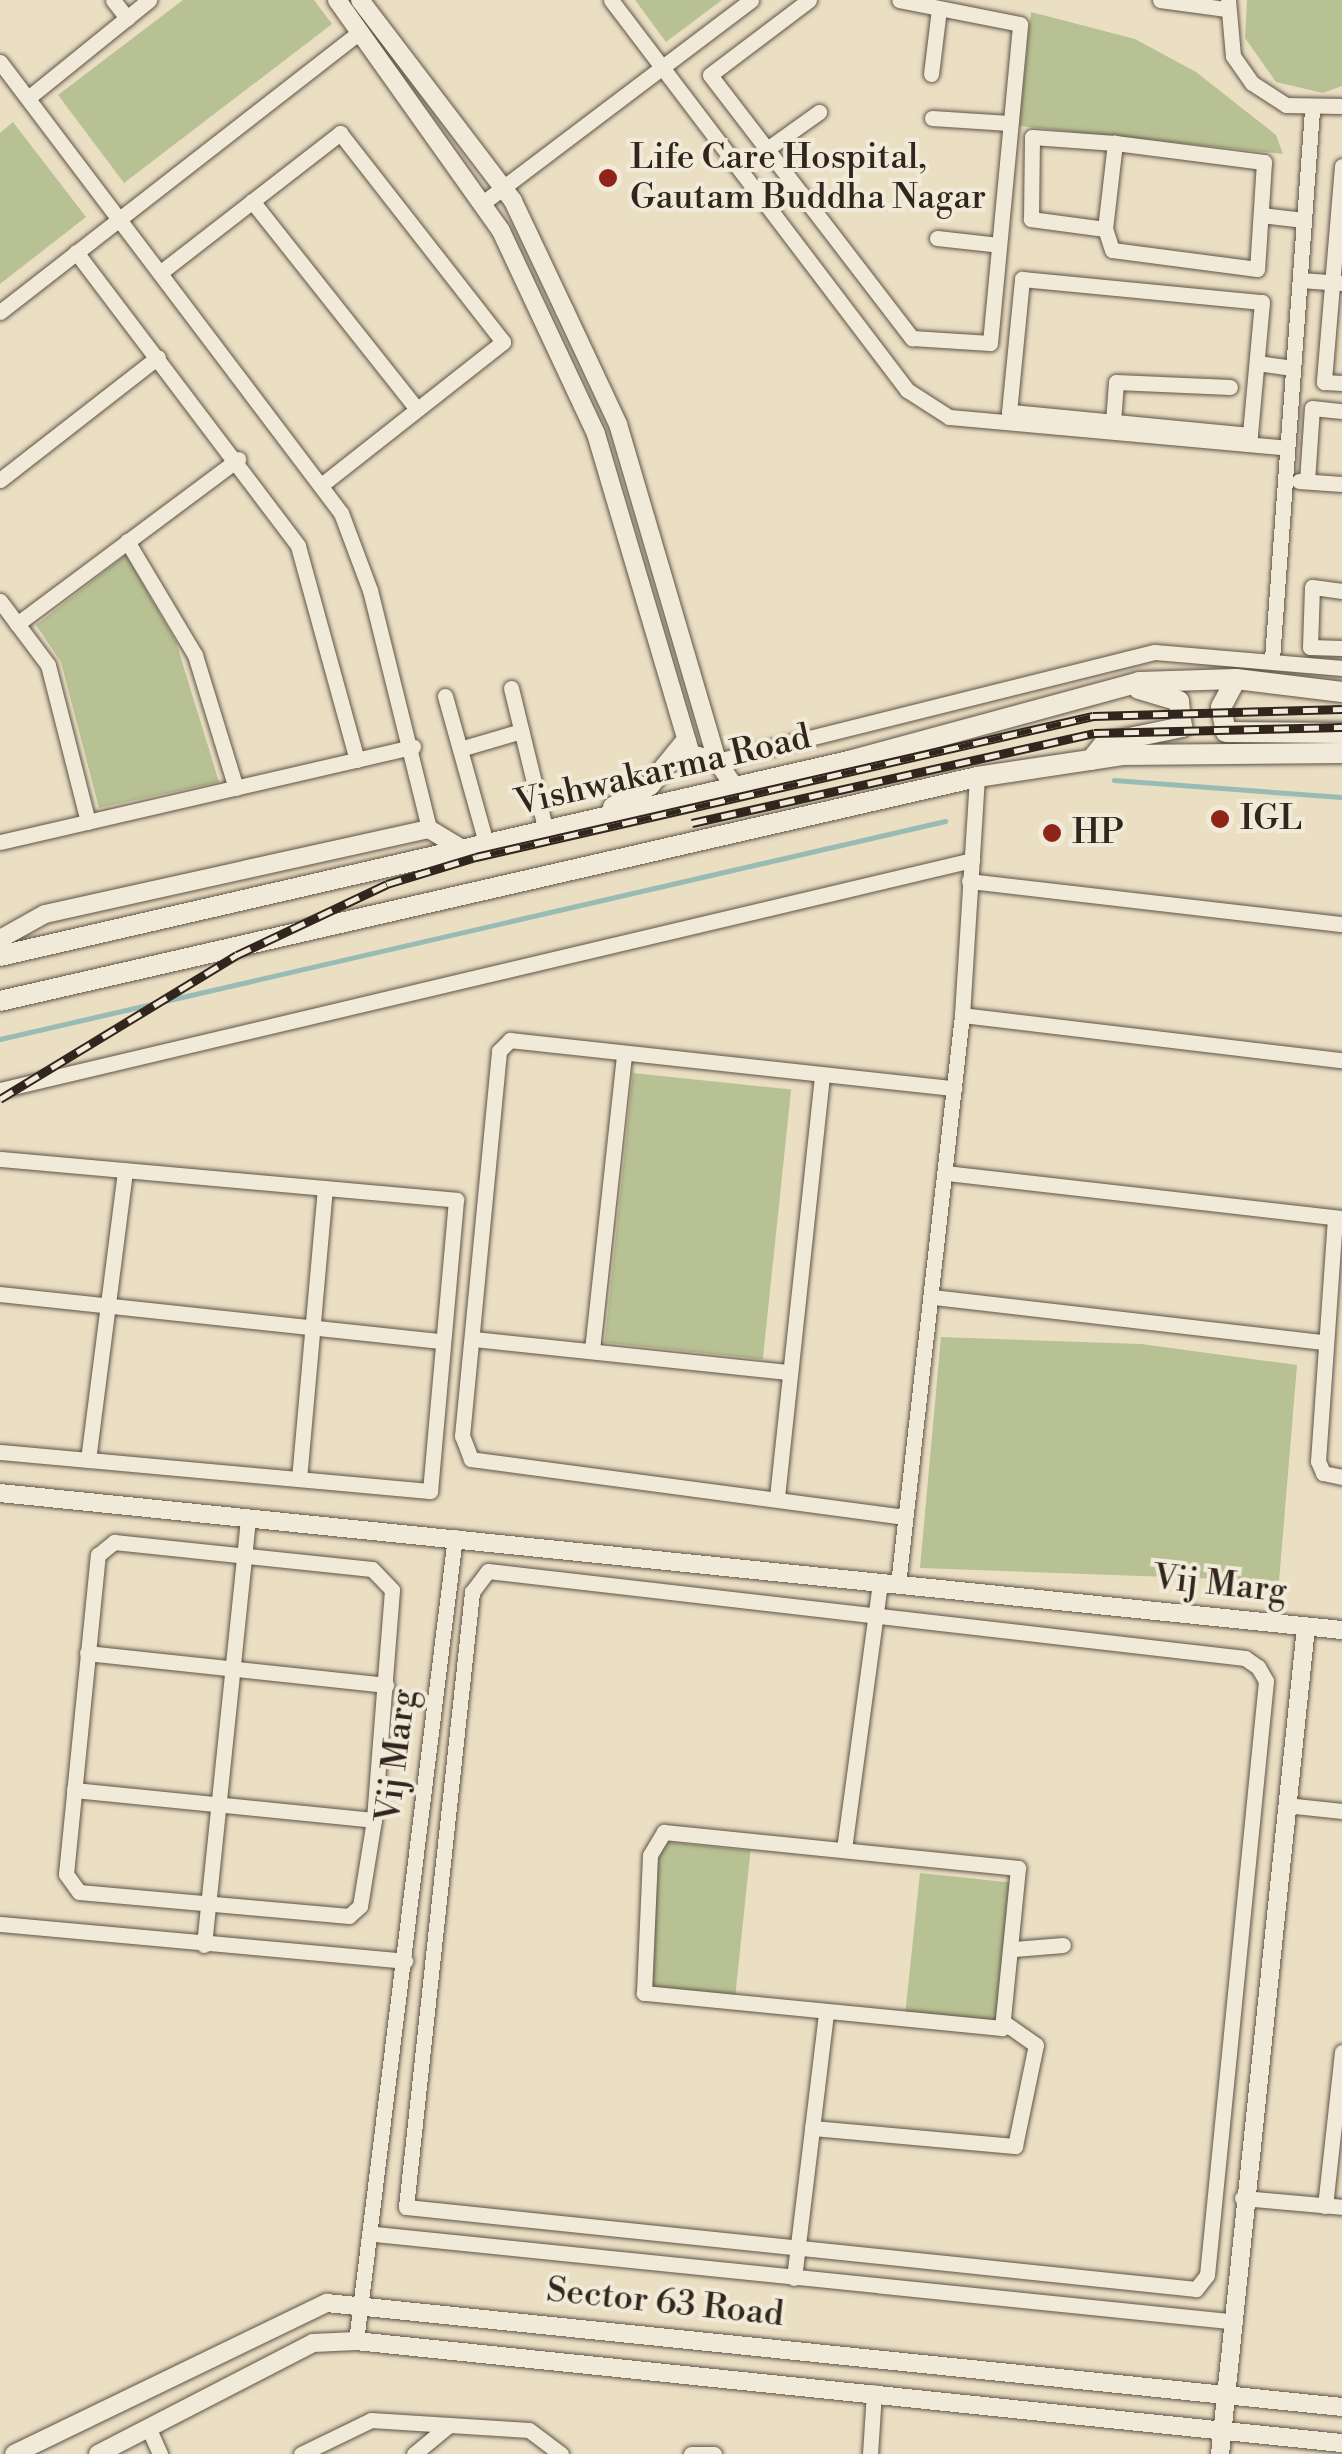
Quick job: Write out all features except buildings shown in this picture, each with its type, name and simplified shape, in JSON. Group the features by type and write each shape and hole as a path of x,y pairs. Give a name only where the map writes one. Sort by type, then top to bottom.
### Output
{"main road":[{"path":"1236,679 1221,708 1226,732 1342,733"},
{"name":"Vishwakarma Road","path":"0,956 546,832 1134,684 1236,679 1342,692"},
{"path":"1090,760 1104,743 1182,728 1179,701 1134,684"},
{"path":"570,826 636,796 686,742"},
{"name":"Vishwakarma Road","path":"0,1000 977,777 1090,760 1342,753"}],"street":[{"path":"113,0 127,18"},
{"path":"28,98 149,0"},
{"path":"337,0 484,202 596,434 686,742 699,759 717,761 1087,664 1155,652 1342,668"},
{"path":"360,0 502,188 618,424 717,761 734,786"},
{"path":"611,0 907,390 949,418 1287,448"},
{"path":"484,202 751,0"},
{"path":"779,0 790,14"},
{"path":"809,0 710,75 912,338 990,343 1020,24 899,0"},
{"path":"1160,0 1227,5 1233,56 1252,83 1312,110 1342,106"},
{"path":"930,74 939,9"},
{"path":"0,312 361,32"},
{"path":"0,62 321,484 370,590 413,747 429,828"},
{"path":"1272,660 1312,110"},
{"path":"767,149 819,112"},
{"path":"932,118 1009,123"},
{"path":"161,272 340,133 503,342 321,484"},
{"path":"1105,229 1032,219 1032,137 1115,143 1264,162 1257,269 1136,259 1112,250 1105,229 1115,143"},
{"path":"1342,166 1337,283 1324,382 1342,383"},
{"path":"252,201 416,410"},
{"path":"1261,215 1304,220"},
{"path":"938,238 999,245"},
{"path":"76,252 238,459 298,546 358,760"},
{"path":"1022,279 1262,302 1250,434 1113,422 1009,412 1022,279"},
{"path":"1300,280 1337,283"},
{"path":"0,480 158,357"},
{"path":"1256,363 1293,368"},
{"path":"1113,422 1116,382 1230,387"},
{"path":"1307,481 1312,408 1342,411"},
{"path":"17,624 238,459"},
{"path":"1285,480 1342,484"},
{"path":"127,542 196,655 236,788"},
{"path":"1342,590 1312,586 1310,647 1342,648"},
{"path":"0,601 48,665 88,822"},
{"path":"510,688 546,832"},
{"path":"445,696 487,846"},
{"path":"460,750 521,731"},
{"path":"0,842 413,747"},
{"path":"844,1849 873,1615 889,1583 905,1517 933,1297 962,1016 977,777"},
{"path":"0,939 45,914 429,828 464,850"},
{"path":"0,1090 972,860"},
{"path":"969,881 1342,924"},
{"path":"962,1016 1342,1060"},
{"path":"905,1517 471,1459 462,1436 502,1042 954,1088"},
{"path":"592,1350 624,1054"},
{"path":"777,1497 787,1372 822,1075"},
{"path":"0,1159 456,1200 430,1490 0,1452"},
{"path":"88,1460 125,1170"},
{"path":"946,1173 1338,1218 1322,1342 1319,1468 1342,1477"},
{"path":"299,1478 325,1188"},
{"path":"0,1294 443,1342"},
{"path":"933,1297 1322,1342"},
{"path":"474,1339 787,1372"},
{"path":"0,1493 455,1537"},
{"path":"204,1945 249,1557 248,1517"},
{"name":"Vij Marg","path":"356,2341 375,2234 455,1537 1306,1627 1228,2321 1220,2454"},
{"path":"114,1542 249,1557 372,1569 392,1590 374,1820 360,1906 349,1916 79,1892 66,1874 98,1556 114,1542"},
{"path":"499,1570 1245,1658 1266,1681 1207,2275 1181,2289 796,2248 406,2207 475,1578 499,1570"},
{"path":"1306,1627 1342,1630"},
{"path":"87,1652 386,1685"},
{"path":"74,1790 374,1820"},
{"path":"1286,1805 1342,1811"},
{"path":"673,1830 1018,1868 1014,1949 1004,2023 992,2030 644,1993 650,1855 673,1830"},
{"path":"0,1924 405,1961"},
{"path":"1014,1949 1064,1945"},
{"path":"794,2278 826,2014"},
{"path":"812,2128 1015,2146 1036,2045 1004,2023"},
{"path":"1242,2198 1334,2206 1342,2052"},
{"path":"375,2234 1228,2321"},
{"name":"Sector 63 Road","path":"14,2454 308,2310 362,2304 1342,2407"},
{"name":"Sector 63 Road","path":"98,2454 313,2343 356,2341 1342,2443"},
{"path":"870,2454 874,2392"},
{"path":"300,2454 371,2420 529,2430 562,2454"},
{"path":"414,2454 448,2426"},
{"path":"148,2427 160,2454"},
{"path":"691,2454 714,2454"}],"green space":[{"path":"183,0 314,0 332,24 124,183 58,95"},
{"path":"635,0 722,0 666,42"},
{"path":"1247,0 1342,0 1342,86 1323,93 1276,82 1245,38"},
{"path":"1031,12 1135,39 1196,72 1276,135 1283,154 1019,126"},
{"path":"13,122 86,217 0,284 0,133"},
{"path":"126,555 176,642 219,782 99,808 61,662 36,625"},
{"path":"633,1073 791,1090 763,1359 605,1343"},
{"path":"941,1337 1141,1344 1297,1365 1279,1581 920,1568"},
{"path":"658,1841 750,1851 735,1996 643,1986"},
{"path":"920,1873 1012,1883 997,2027 905,2017"}],"waterway":[{"path":"1114,780 1342,797"},
{"path":"0,1039 945,821"}],"railway":[{"path":"0,1099 237,955 387,884 476,857 1093,716 1342,709"},
{"path":"692,823 1094,733 1342,727"}],"place":[{"name":"Life Care Hospital, Gautam Buddha Nagar","path":"608,178"},
{"name":"IGL","path":"1220,819"},
{"name":"HP","path":"1052,833"}]}
